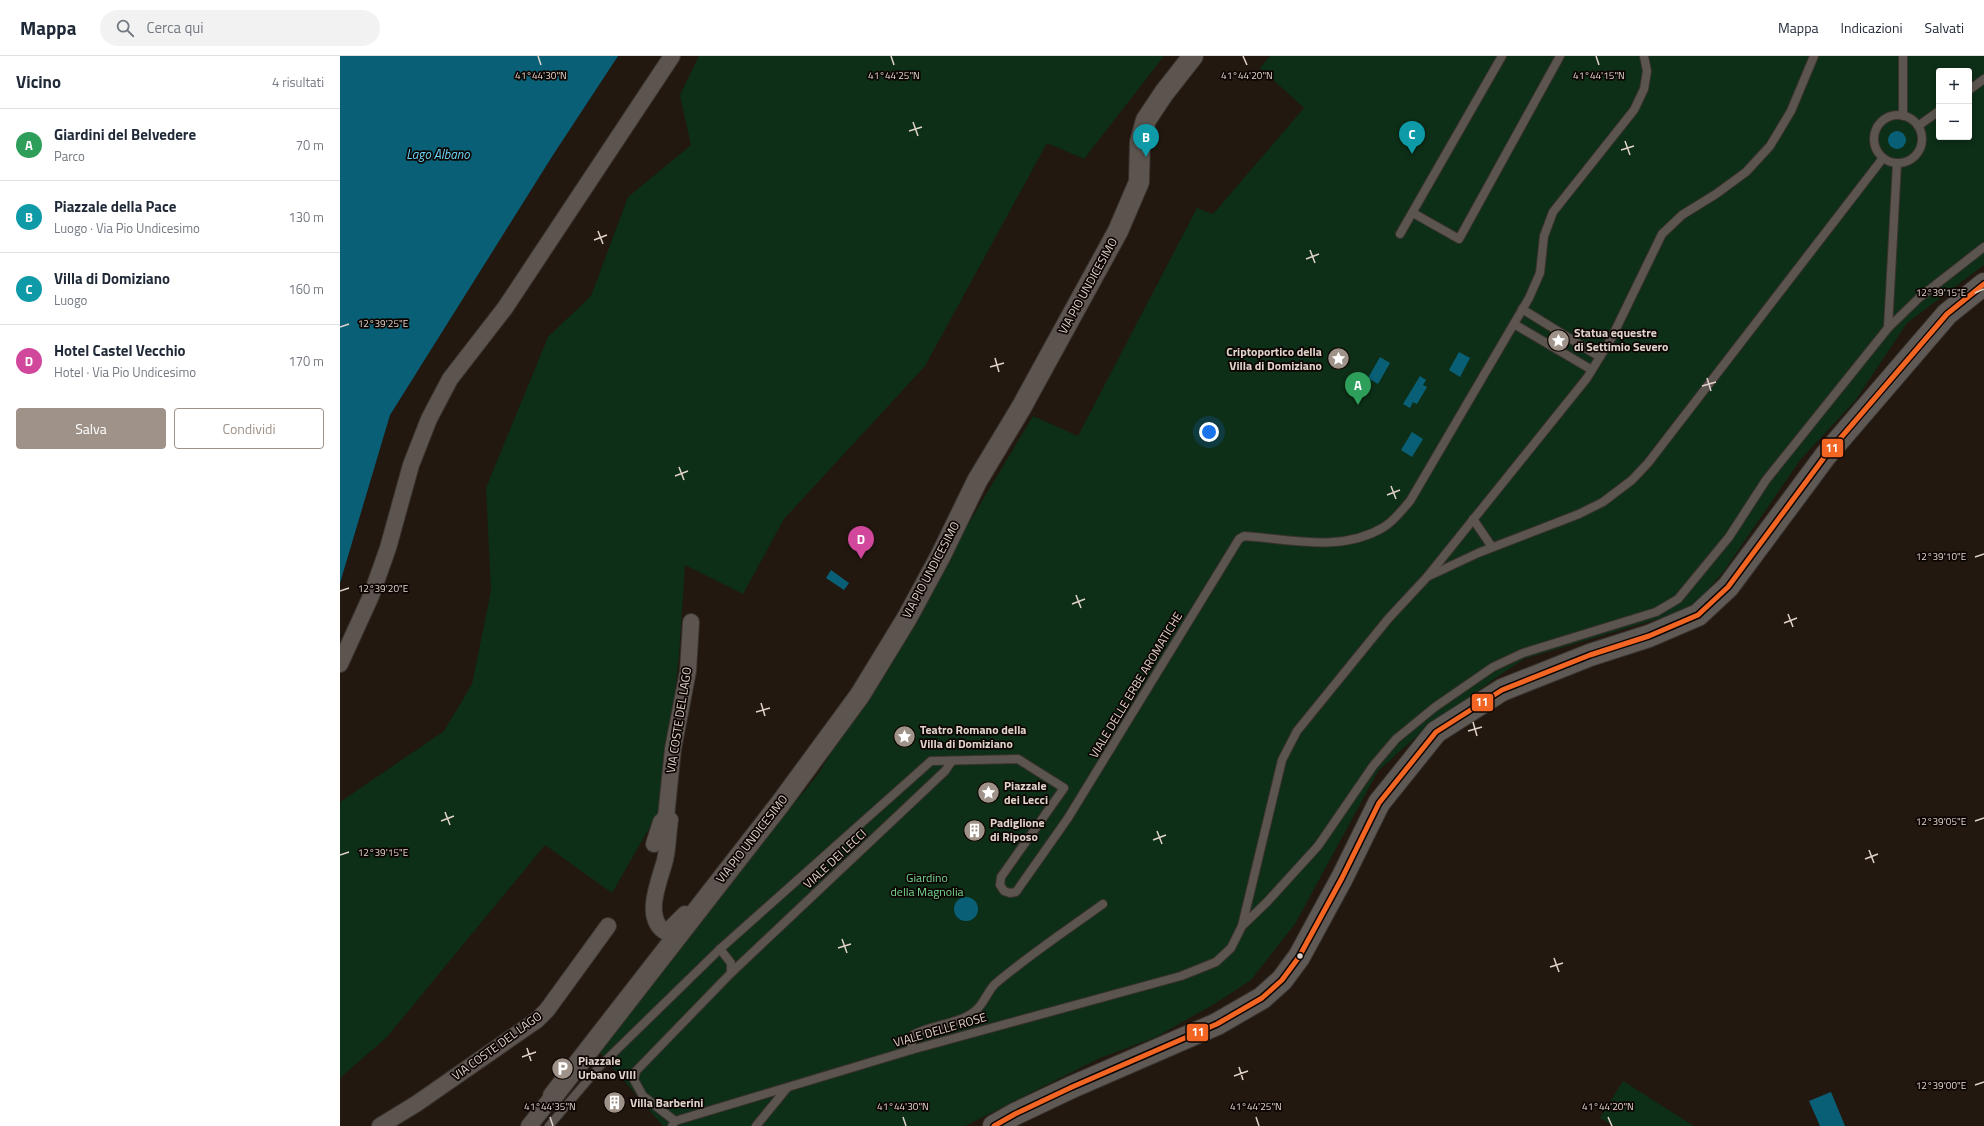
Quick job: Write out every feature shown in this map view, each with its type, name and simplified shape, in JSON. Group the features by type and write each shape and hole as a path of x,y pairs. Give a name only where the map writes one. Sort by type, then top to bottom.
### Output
{"main road":[{"path":"994,1126 1028,1107 1217,1024 1262,998 1282,980 1299,957 1342,878 1379,803 1436,732 1502,690 1590,655 1649,636 1698,615 1728,587 1826,455 1947,314 1984,284"}],"street":[{"path":"340,664 371,596 388,548 411,465 429,419 446,386 505,308 672,56"},
{"name":"VIA PIO UNDICESIMO","path":"553,1096 780,804 860,695 907,618 940,557 977,481 1021,408 1118,231 1139,182 1140,142 1146,120 1164,93 1193,56"},
{"name":"VIA COSTE DEL LAGO","path":"654,844 661,822 666,818 673,750 688,671 691,622"},
{"name":"VIA COSTE DEL LAGO","path":"666,818 670,820 665,860 654,900 657,921 662,929 667,931 684,915 698,908"},
{"name":"VIA COSTE DEL LAGO","path":"380,1126 416,1104 537,1020 547,1010 608,926"},
{"path":"529,1126 553,1096"}],"lane":[{"path":"1400,234 1502,56"},
{"path":"1413,213 1459,239 1560,56"},
{"path":"1592,370 1514,324 1540,273 1544,236 1553,212 1634,110 1644,89 1647,71 1644,56"},
{"path":"1242,926 1282,760 1297,731 1388,620 1427,577 1592,370 1611,339 1662,234 1682,215 1716,194 1746,172 1770,146 1792,111 1814,56"},
{"path":"1903,56 1903,116"},
{"path":"1972,88 1984,79"},
{"path":"1918,126 1936,113"},
{"path":"1903,116 1909,118 1918,126 1922,140 1917,154 1912,159 1897,164 1883,158 1875,145 1874,137 1881,123 1888,118 1903,116"},
{"path":"1427,577 1492,547 1580,514 1603,502 1632,480 1648,463 1883,158"},
{"path":"1888,328 1897,164"},
{"path":"1242,926 1267,902 1318,846 1373,766 1396,739 1434,707 1493,667 1522,652 1656,612 1678,599 1729,537 1766,480 1888,328 1920,297 1984,247"},
{"path":"1522,309 1600,357"},
{"name":"VIALE DELLE ERBE AROMATICHE","path":"952,761 1018,759 1064,788 1001,877 1000,885 1004,891 1010,893 1016,892 1046,851 1239,539 1244,536 1249,536 1314,543 1335,542 1354,540 1385,527 1410,501 1514,324"},
{"path":"1473,519 1492,547"},
{"name":"VIALE DEI LECCI","path":"549,1126 599,1067 720,948 931,761 952,761"},
{"name":"VIALE DEI LECCI","path":"674,1123 643,1096 634,1080 636,1071 731,973 945,772 952,761"},
{"path":"910,1050 913,1035 925,1028 965,1017 976,1010 992,987 1008,973 1103,904"},
{"name":"VIALE DELLE ROSE","path":"674,1123 910,1050 1181,976 1216,962 1231,948 1242,926"},
{"path":"720,948 731,963 731,973"},
{"path":"756,1126 788,1088"}],"green space":[{"path":"699,56 1164,56 1084,159 1047,143 925,366 784,519 743,594 685,565 679,655 663,804 612,893 545,845 387,1037 340,1078 340,802 444,731 472,684 491,591 486,488 548,337 591,296 628,197 691,145 680,95"},
{"name":"Giardino della Magnolia","path":"1270,56 1984,56 1984,265 1907,323 1855,401 1800,460 1724,571 1691,609 1524,659 1418,735 1378,771 1295,924 1251,980 1216,1003 1156,1037 1100,1058 965,1126 663,1126 595,1047 819,773 1033,416 1078,436 1197,208 1213,214 1304,108 1260,68"},
{"path":"1623,1081 1694,1126 1614,1126 1600,1118"}],"water":[{"name":"Lago Albano","path":"340,56 618,56 553,155 390,415 340,583"},
{"path":"1897,131 1903,134 1906,140 1903,146 1897,149 1891,146 1888,140 1891,134"},
{"path":"1459,352 1470,358 1460,377 1449,370"},
{"path":"1380,357 1390,363 1378,384 1368,378"},
{"path":"1420,376 1426,380 1423,385 1427,387 1417,404 1413,402 1410,408 1403,404"},
{"path":"1412,432 1423,439 1412,457 1401,450"},
{"path":"831,570 849,583 844,590 826,578"},
{"path":"966,897 975,900 978,909 975,918 966,921 957,918 954,909 957,900"},
{"path":"1831,1092 1845,1126 1820,1126 1809,1101"}],"transit line":[{"name":"11","path":"994,1126 1015,1114 1072,1087 1217,1024 1262,998 1282,980 1299,957 1342,878 1379,803 1436,732 1502,690 1590,655 1649,636 1698,615 1728,587 1826,455 1947,314 1984,284"}],"place":[{"name":"Villa di Domiziano","path":"1412,154"},
{"name":"Piazzale della Pace","path":"1146,157"},
{"name":"Statua equestre di Settimio Severo","path":"1559,340"},
{"name":"Criptoportico della Villa di Domiziano","path":"1338,359"},
{"name":"Giardini del Belvedere","path":"1358,405"},
{"name":"Hotel Castel Vecchio","path":"861,559"},
{"name":"Teatro Romano della Villa di Domiziano","path":"904,737"},
{"name":"Piazzale dei Lecci","path":"988,793"},
{"name":"Padiglione di Riposo","path":"975,830"},
{"name":"Piazzale Urbano VIII","path":"562,1068"},
{"name":"Villa Barberini","path":"614,1103"}]}
